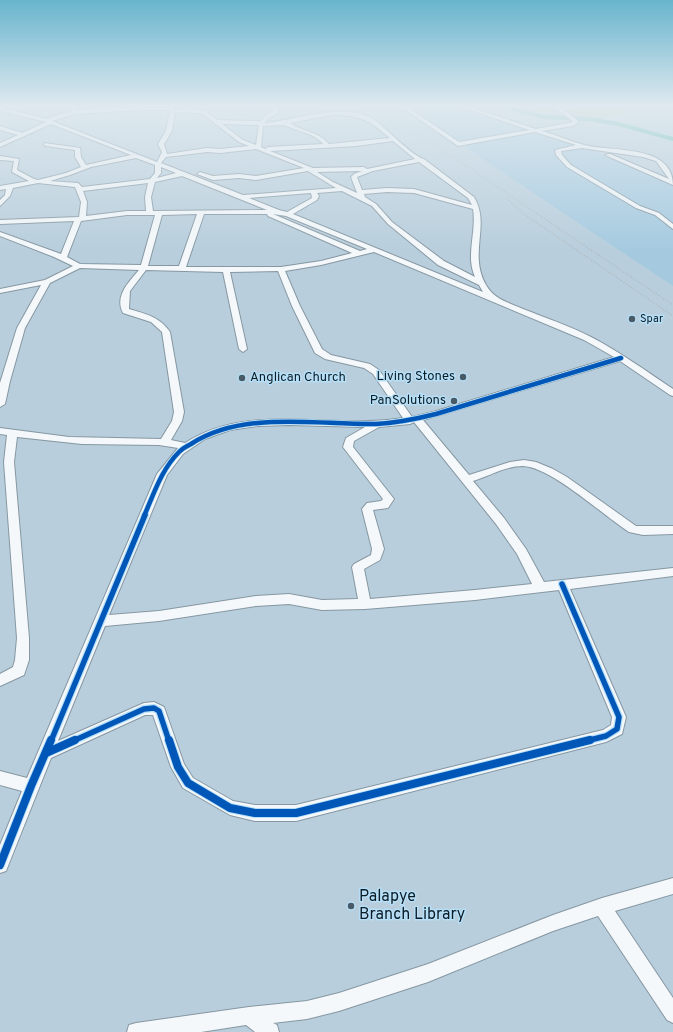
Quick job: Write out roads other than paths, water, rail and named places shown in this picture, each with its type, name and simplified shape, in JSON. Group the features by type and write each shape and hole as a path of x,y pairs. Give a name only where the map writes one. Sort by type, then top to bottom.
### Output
{"street":[{"path":"76,154 85,168"},
{"path":"128,154 221,193 360,254"},
{"path":"150,212 148,197 152,181 158,173 158,166 164,156 177,154"},
{"path":"275,154 311,170 331,183 361,195 374,205 390,222 441,263 480,283"},
{"path":"414,154 471,197 476,208 477,220 474,258 480,283 491,298"},
{"path":"559,154 569,166 638,207 657,214 673,227"},
{"path":"604,154 648,171 673,183"},
{"path":"638,154 673,163"},
{"path":"0,188 58,176 132,156"},
{"path":"0,158 18,160 14,171 33,181 78,185 84,202 80,219 63,258"},
{"path":"80,189 152,181 178,175 188,176 200,174 213,178 239,176 256,178 311,170 372,169 422,160"},
{"path":"658,160 673,180"},
{"path":"361,195 354,177 372,169"},
{"path":"188,176 277,212"},
{"path":"0,204 8,195 10,186"},
{"path":"242,197 345,189"},
{"path":"361,195 387,190 414,191 476,208"},
{"path":"288,214 315,199 316,196 313,191"},
{"path":"0,222 80,219 127,213 150,212 277,212 288,214 581,335 621,358 673,393"},
{"path":"159,212 144,268 126,291 125,308 126,311 140,314 163,326 166,332 180,412 177,421 165,441"},
{"path":"182,268 201,213"},
{"path":"0,234 63,258 79,266 226,270 280,269 321,263 373,250"},
{"path":"0,292 47,282 79,266"},
{"path":"280,269 318,351 328,357 367,366 376,372 413,420 500,521 522,552 540,587"},
{"path":"226,270 243,349"},
{"path":"0,404 2,383 21,328 47,282"},
{"path":"0,865 31,786 102,621 162,474 170,460 202,438 228,427 280,421 378,424 413,420 621,358"},
{"path":"365,604 358,567 376,557 378,549 367,509 372,506 384,505 389,499 348,447 349,440 378,424"},
{"path":"0,680 19,671 22,660 23,638 6,432 24,436 75,441 165,441 187,447"},
{"path":"466,480 510,465 525,463 540,467 557,475 633,529 640,531 664,529 673,530"},
{"path":"102,621 158,616 256,601 289,599 322,605 365,604 476,595 673,572"},
{"path":"46,753 144,709 154,708 159,711 161,715 178,767 188,783 230,808 255,813 296,813 606,736 617,728 619,717 562,584"},
{"path":"0,778 31,786"},
{"path":"136,1032 249,1016 307,1010 339,1002 428,973 553,923 602,906 673,886"},
{"path":"602,906 673,1014"},
{"path":"249,1016 270,1032"}],"railway":[{"path":"449,154 673,305"},
{"path":"507,198 521,212 673,316"}],"place":[{"name":"Spar","path":"632,319"},
{"name":"Living Stones","path":"463,377"},
{"name":"Anglican Church","path":"242,378"},
{"name":"PanSolutions","path":"454,401"},
{"name":"Palapye Branch Library","path":"351,906"}]}
